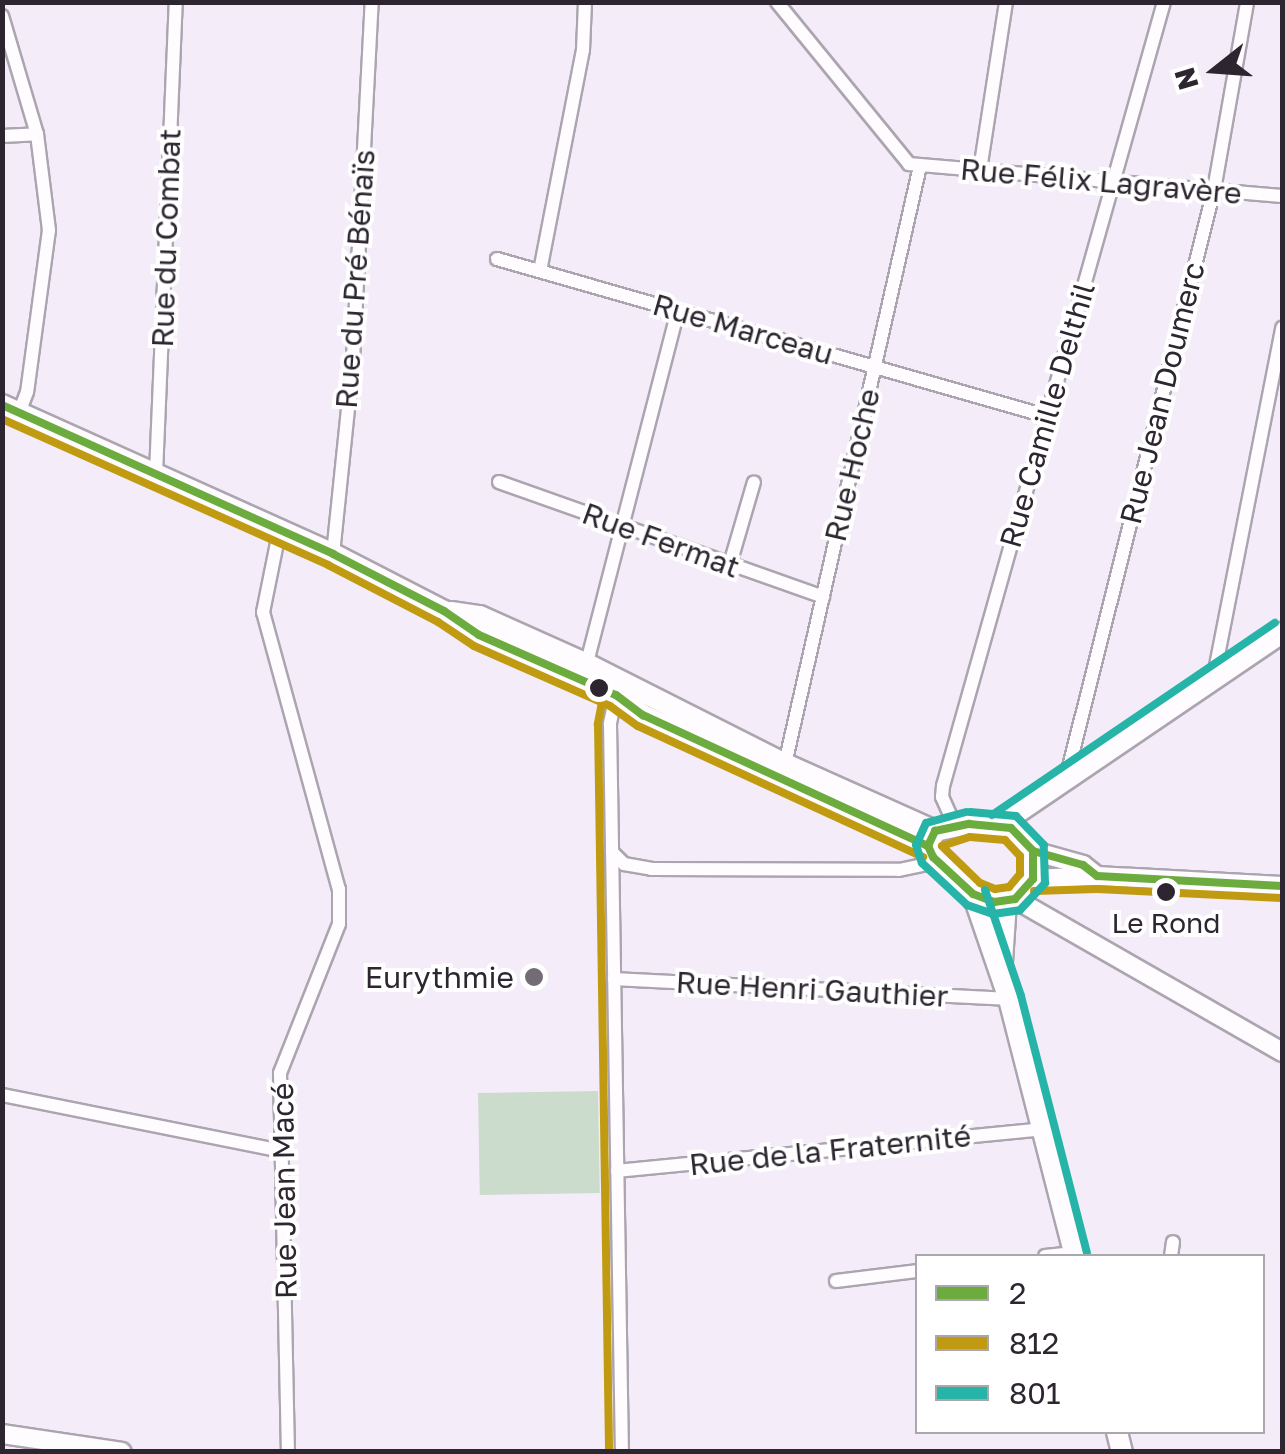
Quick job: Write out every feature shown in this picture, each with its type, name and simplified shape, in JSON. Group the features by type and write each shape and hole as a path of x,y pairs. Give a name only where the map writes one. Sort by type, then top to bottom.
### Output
{"main road":[{"path":"11,409 278,533 333,554 444,611 480,616 510,639 785,764 939,841 973,894 1002,974 1074,1254"},
{"path":"583,672 644,715 939,841 999,825 1282,633"},
{"path":"999,825 1021,834 1033,850 1033,879 1010,900 1002,974"},
{"path":"973,894 1010,900"}],"street":[{"name":"Rue du Combat","path":"156,474 176,2"},
{"name":"Rue du Pré Bénaïs","path":"333,554 353,358 372,2"},
{"path":"540,271 584,50 585,2"},
{"path":"777,2 910,164 920,166"},
{"path":"792,2 792,19"},
{"path":"980,170 1006,2"},
{"name":"Rue Camille Delthil","path":"939,841 942,786 1164,2"},
{"name":"Rue Jean Doumerc","path":"1066,782 1214,190 1247,2"},
{"path":"2,16 37,134 50,230 26,392 11,409"},
{"path":"2,136 37,134"},
{"name":"Rue Félix Lagravère","path":"920,166 1282,196"},
{"name":"Rue Hoche","path":"785,764 920,166"},
{"name":"Rue Marceau","path":"496,259 1046,416"},
{"path":"583,672 678,310"},
{"path":"1214,680 1282,328"},
{"name":"Rue Fermat","path":"499,482 823,597"},
{"path":"730,564 754,482"},
{"name":"Rue Jean Macé","path":"278,533 263,612 339,889 339,924 280,1074 288,1452"},
{"path":"616,695 610,724 622,1452"},
{"path":"612,852 624,864 651,869 892,870 939,841"},
{"path":"1033,850 1084,864 1097,876"},
{"path":"612,890 638,872 651,869"},
{"path":"1033,879 1097,876 1282,886"},
{"path":"1010,900 1282,1052"},
{"name":"Rue Henri Gauthier","path":"614,979 1009,999"},
{"path":"2,1095 282,1151"},
{"name":"Rue de la Fraternité","path":"617,1171 1044,1128"},
{"path":"836,1281 915,1271"},
{"path":"2,1434 122,1452"}],"green space":[{"path":"598,1091 600,1193 480,1195 478,1093"}],"transit line":[{"name":"2","path":"2,405 333,554 444,611 479,635 616,695 643,715 928,846"},
{"name":"812","path":"2,419 328,565 438,622 474,646 610,706 638,726 923,857"},
{"name":"801","path":"992,815 1275,623"},
{"name":"812","path":"604,692 598,724 609,1452"},
{"name":"801","path":"966,812 926,823 916,845 922,863 967,905 993,914 1020,910 1045,883 1044,845 1016,816 970,812"},
{"name":"2","path":"969,824 1011,828 1033,851 1033,879 1015,899 994,902 973,894 933,857 928,846 935,831 969,824"},
{"name":"812","path":"970,837 1005,840 1020,856 1020,874 1009,887 995,889 980,883 942,846 970,837"},
{"name":"2","path":"1033,851 1083,865 1097,876 1282,886"},
{"name":"812","path":"1034,891 1097,889 1281,898"},
{"name":"801","path":"985,890 1021,996 1087,1253"}],"place":[{"name":"Le Rond","path":"1166,892"},
{"name":"Eurythmie","path":"534,977"}]}
